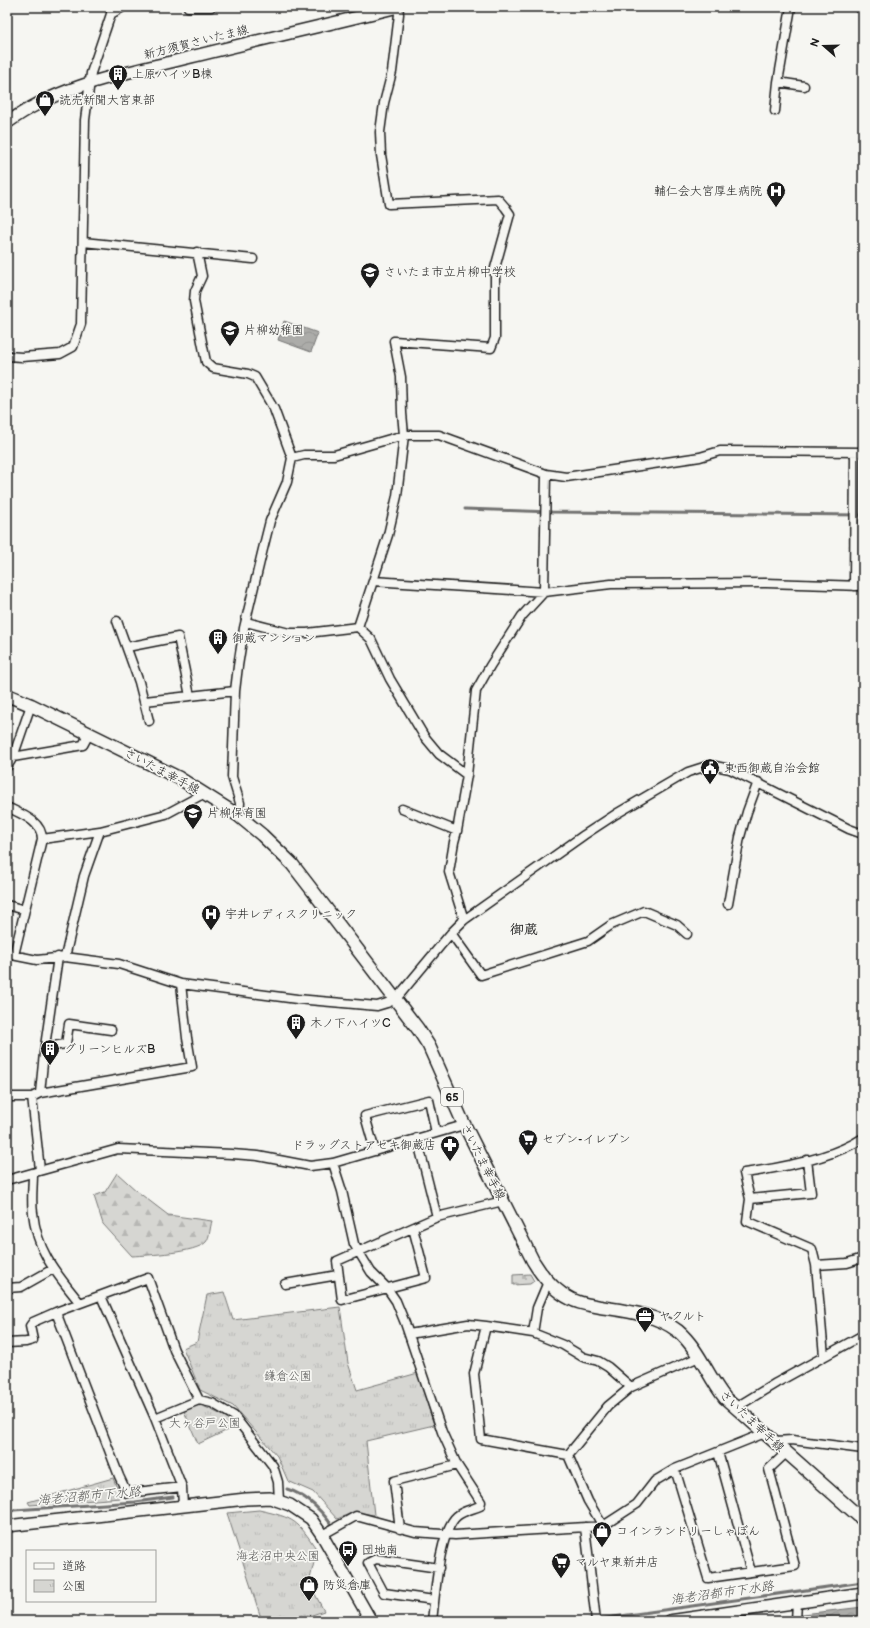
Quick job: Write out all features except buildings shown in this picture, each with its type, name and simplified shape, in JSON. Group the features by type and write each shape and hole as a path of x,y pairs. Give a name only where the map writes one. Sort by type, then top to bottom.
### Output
{"main road":[{"name":"さいたま幸手線","path":"7,695 31,705 159,768 205,793 239,816 262,835 292,864 396,999 429,1046 464,1125 533,1261 548,1282 572,1300 584,1304 640,1314 666,1324 678,1331 699,1357 716,1386 735,1408 775,1441 863,1520"}],"street":[{"path":"7,356 22,357 60,354 73,347 81,324 85,120 91,73 111,10 123,7"},
{"path":"188,7 211,7"},
{"path":"358,627 388,535 397,496 404,435 401,377 394,341 491,348 495,338 495,268 510,214 498,199 389,204 381,156 380,132 384,103 392,72 399,14 398,7"},
{"name":"新方須賀さいたま線","path":"7,123 36,105 90,82 398,7"},
{"path":"775,111 778,82 791,7"},
{"path":"778,82 804,86"},
{"path":"83,242 252,258"},
{"path":"197,252 202,276 195,291 194,301 206,362 213,368 248,374 255,377 274,408 292,458 287,482 270,521 246,622 236,691 232,777 240,803 239,816"},
{"path":"292,458 304,455 334,455 404,435 439,436 546,474 566,477 700,457 720,452 859,452 854,586"},
{"path":"464,920 449,872 467,775 476,691 522,616 544,592 546,474"},
{"path":"373,581 544,592 611,584 766,583 863,586"},
{"path":"117,621 145,701 149,721"},
{"path":"246,622 290,633 307,633 358,627 371,639 390,679 424,736 439,754 467,775"},
{"path":"127,647 178,637 190,696"},
{"path":"145,701 236,691"},
{"path":"7,767 13,757 31,705"},
{"path":"13,757 83,745 89,734"},
{"path":"7,807 31,819 42,833 42,839 24,910 10,954 37,960 62,957 119,964 181,984 366,1006 377,1006 396,999 451,933 464,920 584,835 616,814 688,772 710,765 730,769 849,829 863,834"},
{"path":"728,904 740,837 758,782"},
{"path":"42,839 100,832 166,814 205,793"},
{"path":"402,809 457,831"},
{"path":"40,1093 45,1047 62,957 84,876 100,832"},
{"path":"7,905 24,910"},
{"path":"451,933 480,976 588,941 611,925 644,911 677,925 687,934"},
{"path":"7,1097 32,1097 40,1093 192,1067 181,984"},
{"path":"45,1047 66,1044 69,1024 111,1030"},
{"path":"32,1097 37,1171 32,1211 35,1229 39,1244 53,1269 80,1303"},
{"path":"375,1151 365,1116 429,1100 436,1133"},
{"path":"7,1180 118,1149 258,1156 310,1166 332,1163 464,1125"},
{"path":"417,1138 437,1217"},
{"path":"824,1356 816,1265 812,1249 747,1221 750,1198 744,1173 776,1169 786,1164 821,1157 853,1144 863,1138"},
{"path":"750,1198 811,1193 807,1160"},
{"path":"332,1163 342,1191 354,1244 371,1272 387,1288 396,1302 409,1334 442,1432 457,1465 481,1502 480,1506 458,1514 452,1520 446,1533 439,1568 432,1621"},
{"path":"414,1228 426,1278 342,1300 337,1262 358,1251 437,1217 503,1201"},
{"path":"816,1265 847,1263 863,1258"},
{"path":"7,1288 21,1287 53,1269"},
{"path":"284,1284 338,1275"},
{"path":"7,1343 33,1340 30,1326 33,1322 148,1278 174,1350 199,1400"},
{"path":"533,1333 537,1308 548,1282"},
{"path":"101,1296 155,1418 182,1487 183,1506"},
{"path":"56,1312 119,1476 127,1493 182,1487"},
{"path":"409,1334 468,1324 533,1333 563,1345 583,1356 598,1361 608,1367 631,1387"},
{"path":"486,1326 474,1374 481,1439 568,1455"},
{"path":"735,1408 776,1383 863,1335"},
{"path":"568,1455 608,1406 631,1387 699,1357"},
{"path":"155,1418 199,1400 212,1403 234,1416 273,1466 278,1482 279,1501"},
{"path":"322,1535 356,1516 400,1529 416,1532 455,1534 603,1526 637,1504 655,1481 675,1469 765,1433"},
{"path":"775,1441 792,1440 863,1449"},
{"path":"718,1452 751,1572"},
{"path":"675,1469 708,1578 795,1566 769,1469 787,1452"},
{"path":"568,1455 588,1501 603,1526"},
{"path":"400,1529 394,1481 457,1465"},
{"path":"7,1526 262,1498 279,1501 300,1510 311,1519 322,1535 371,1621"},
{"path":"585,1527 595,1617"},
{"path":"434,1600 384,1593 368,1563 376,1559 439,1568"},
{"path":"669,1621 863,1592"},
{"path":"796,1621 797,1602"}],"green space":[{"path":"117,1173 138,1192 168,1215 212,1221 206,1242 201,1246 182,1251 132,1256 103,1224 94,1196 105,1192"},
{"path":"530,1274 534,1281 530,1284 513,1285 513,1275"},
{"name":"鎌倉公園","path":"224,1292 233,1320 340,1307 348,1363 357,1390 418,1373 434,1425 366,1441 374,1515 354,1512 337,1519 313,1492 288,1481 277,1456 233,1406 200,1390 183,1348 197,1342 207,1295"},
{"name":"大ヶ谷戸公園","path":"199,1404 226,1417 234,1427 198,1444 184,1411"},
{"path":"113,1478 121,1498 30,1505 28,1502"},
{"name":"海老沼中央公園","path":"259,1510 280,1515 294,1522 305,1532 317,1550 309,1583 324,1611 294,1621 262,1621 227,1513"}],"water":[{"path":"284,321 318,333 311,352 278,340"},
{"path":"863,1607 860,1621 803,1621 803,1614"}],"waterway":[{"path":"465,509 552,512 863,515"},
{"name":"海老沼都市下水路","path":"287,1489 312,1503 331,1524"},
{"name":"海老沼都市下水路","path":"7,1513 14,1510 135,1502 173,1497"},
{"name":"海老沼都市下水路","path":"585,1621 863,1582"}],"place":[{"name":"上原ハイツB棟","path":"118,91"},
{"name":"読売新聞大宮東部","path":"45,117"},
{"name":"輔仁会大宮厚生病院","path":"776,208"},
{"name":"さいたま市立片柳中学校","path":"370,289"},
{"name":"片柳幼稚園","path":"230,347"},
{"name":"御蔵マンション","path":"218,655"},
{"name":"東西御蔵自治会館","path":"710,785"},
{"name":"片柳保育園","path":"193,830"},
{"name":"宇井レディスクリニック","path":"211,931"},
{"name":"木ノ下ハイツC","path":"296,1040"},
{"name":"グリーンヒルズB","path":"50,1066"},
{"name":"セブン-イレブン","path":"528,1156"},
{"name":"ドラッグストアセキ御蔵店","path":"450,1162"},
{"name":"ヤクルト","path":"645,1333"},
{"name":"コインランドリーしゃぼん","path":"602,1548"},
{"name":"団地南","path":"348,1567"},
{"name":"マルヤ東新井店","path":"561,1579"},
{"name":"防災倉庫","path":"309,1602"}],"district":[{"name":"御蔵","path":"524,929"}]}
